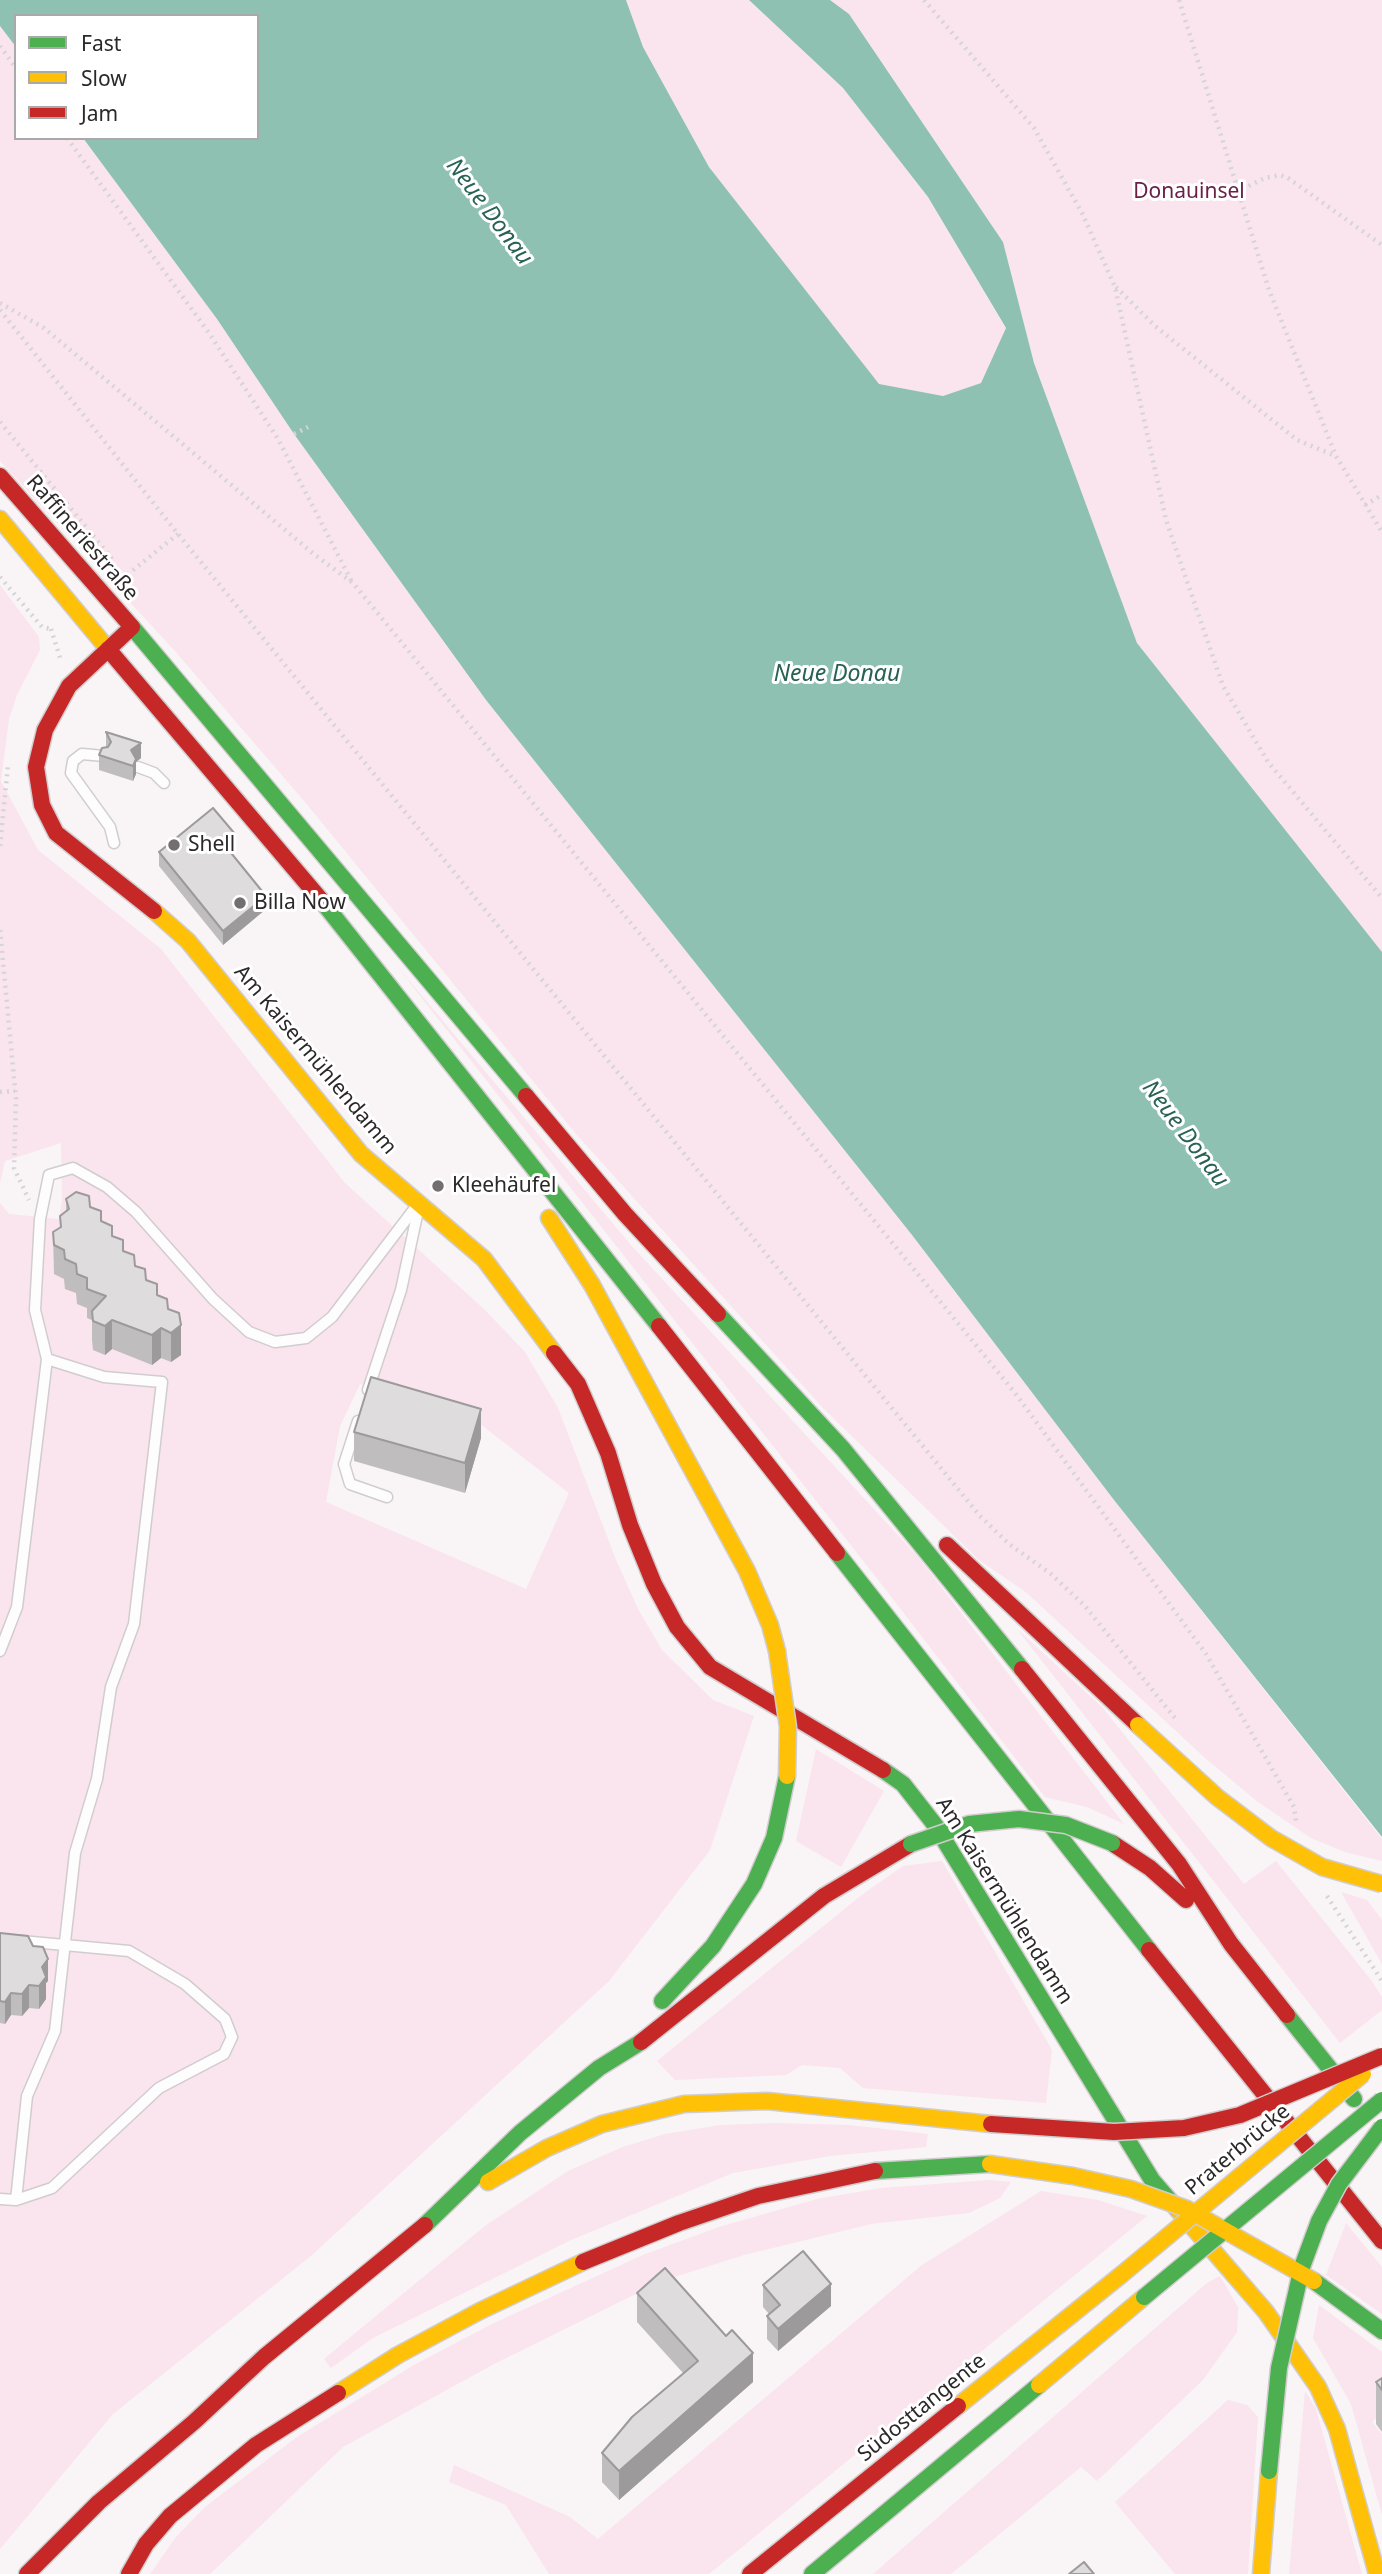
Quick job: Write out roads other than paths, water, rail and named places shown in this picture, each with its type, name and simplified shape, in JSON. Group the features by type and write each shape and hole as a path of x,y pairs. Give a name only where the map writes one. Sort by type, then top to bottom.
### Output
{"main road":[{"name":"Raffineriestraße","path":"0,476 132,627 625,1214 843,1449"},
{"path":"0,519 275,842 1306,2149 1382,2241"},
{"name":"Am Kaisermühlendamm","path":"132,627 69,686 44,730 36,766 42,805 56,834 131,890 188,941 361,1154 484,1259 578,1384 608,1453 630,1525 654,1584 677,1627 710,1667 870,1761 902,1784 935,1825 1152,2179 1266,2312 1318,2387 1337,2429 1377,2574"},
{"path":"476,1094 539,1202 592,1285 747,1571 770,1625 777,1651 788,1727 787,1776 774,1838 741,1906 691,1971 599,2068"},
{"path":"843,1449 901,1500 1217,1797 1270,1838 1322,1867 1382,1884"},
{"path":"843,1449 1149,1826 1231,1944 1382,2135"},
{"path":"30,2572 99,2502 194,2422 264,2357 446,2208 520,2133 599,2068 647,2038 824,1896 855,1875 911,1844 969,1824 1019,1818 1066,1825 1112,1843 1167,1882 1231,1944"},
{"path":"446,2208 524,2161 577,2134 630,2115 684,2104 767,2101 1114,2132 1184,2128 1240,2115 1382,2057"},
{"name":"Praterbrücke","path":"1121,2275 1382,2057"},
{"path":"812,2574 1382,2100"},
{"path":"1261,2574 1279,2368 1289,2315 1302,2267 1320,2221 1339,2184 1382,2127"},
{"path":"129,2574 146,2544 170,2516 256,2445 398,2355 481,2311 667,2228 758,2196 883,2168 990,2164 1073,2176 1131,2189 1176,2205 1235,2234 1314,2281 1382,2331"},
{"name":"Südosttangente","path":"750,2574 1121,2275"}],"lane":[{"path":"104,756 82,754 73,761 71,773 110,827 114,843"},
{"path":"138,767 154,773 164,783"},
{"path":"0,1651 17,1607 47,1359 35,1310 40,1219 48,1175 73,1168 88,1175 136,1212 213,1299 249,1332 275,1342 306,1338 332,1317 420,1202"},
{"path":"365,1398 401,1290 405,1261 420,1202"},
{"path":"16,2200 27,2096 55,2031 75,1853 97,1779 111,1687 134,1624 162,1382 104,1377 47,1359"},
{"path":"361,1411 344,1464 350,1484 387,1497"},
{"path":"0,1939 129,1951 185,1984 225,2020 232,2038 224,2054 159,2088 52,2188 16,2200 0,2199"}],"water":[{"name":"Neue Donau","path":"0,0 626,0 643,47 709,167 879,384 943,396 981,383 1006,328 928,197 843,88 749,0 830,0 849,14 1003,242 1034,363 1137,643 1382,952 1382,1837 1114,1500 912,1235 486,700 294,434 217,319 84,140 259,140 259,14 14,14 14,44 0,26"}],"place":[{"name":"Shell","path":"174,845"},
{"name":"Billa Now","path":"240,903"},
{"name":"Kleehäufel","path":"438,1186"}],"park label":[{"name":"Donauinsel","path":"1189,192"}]}
